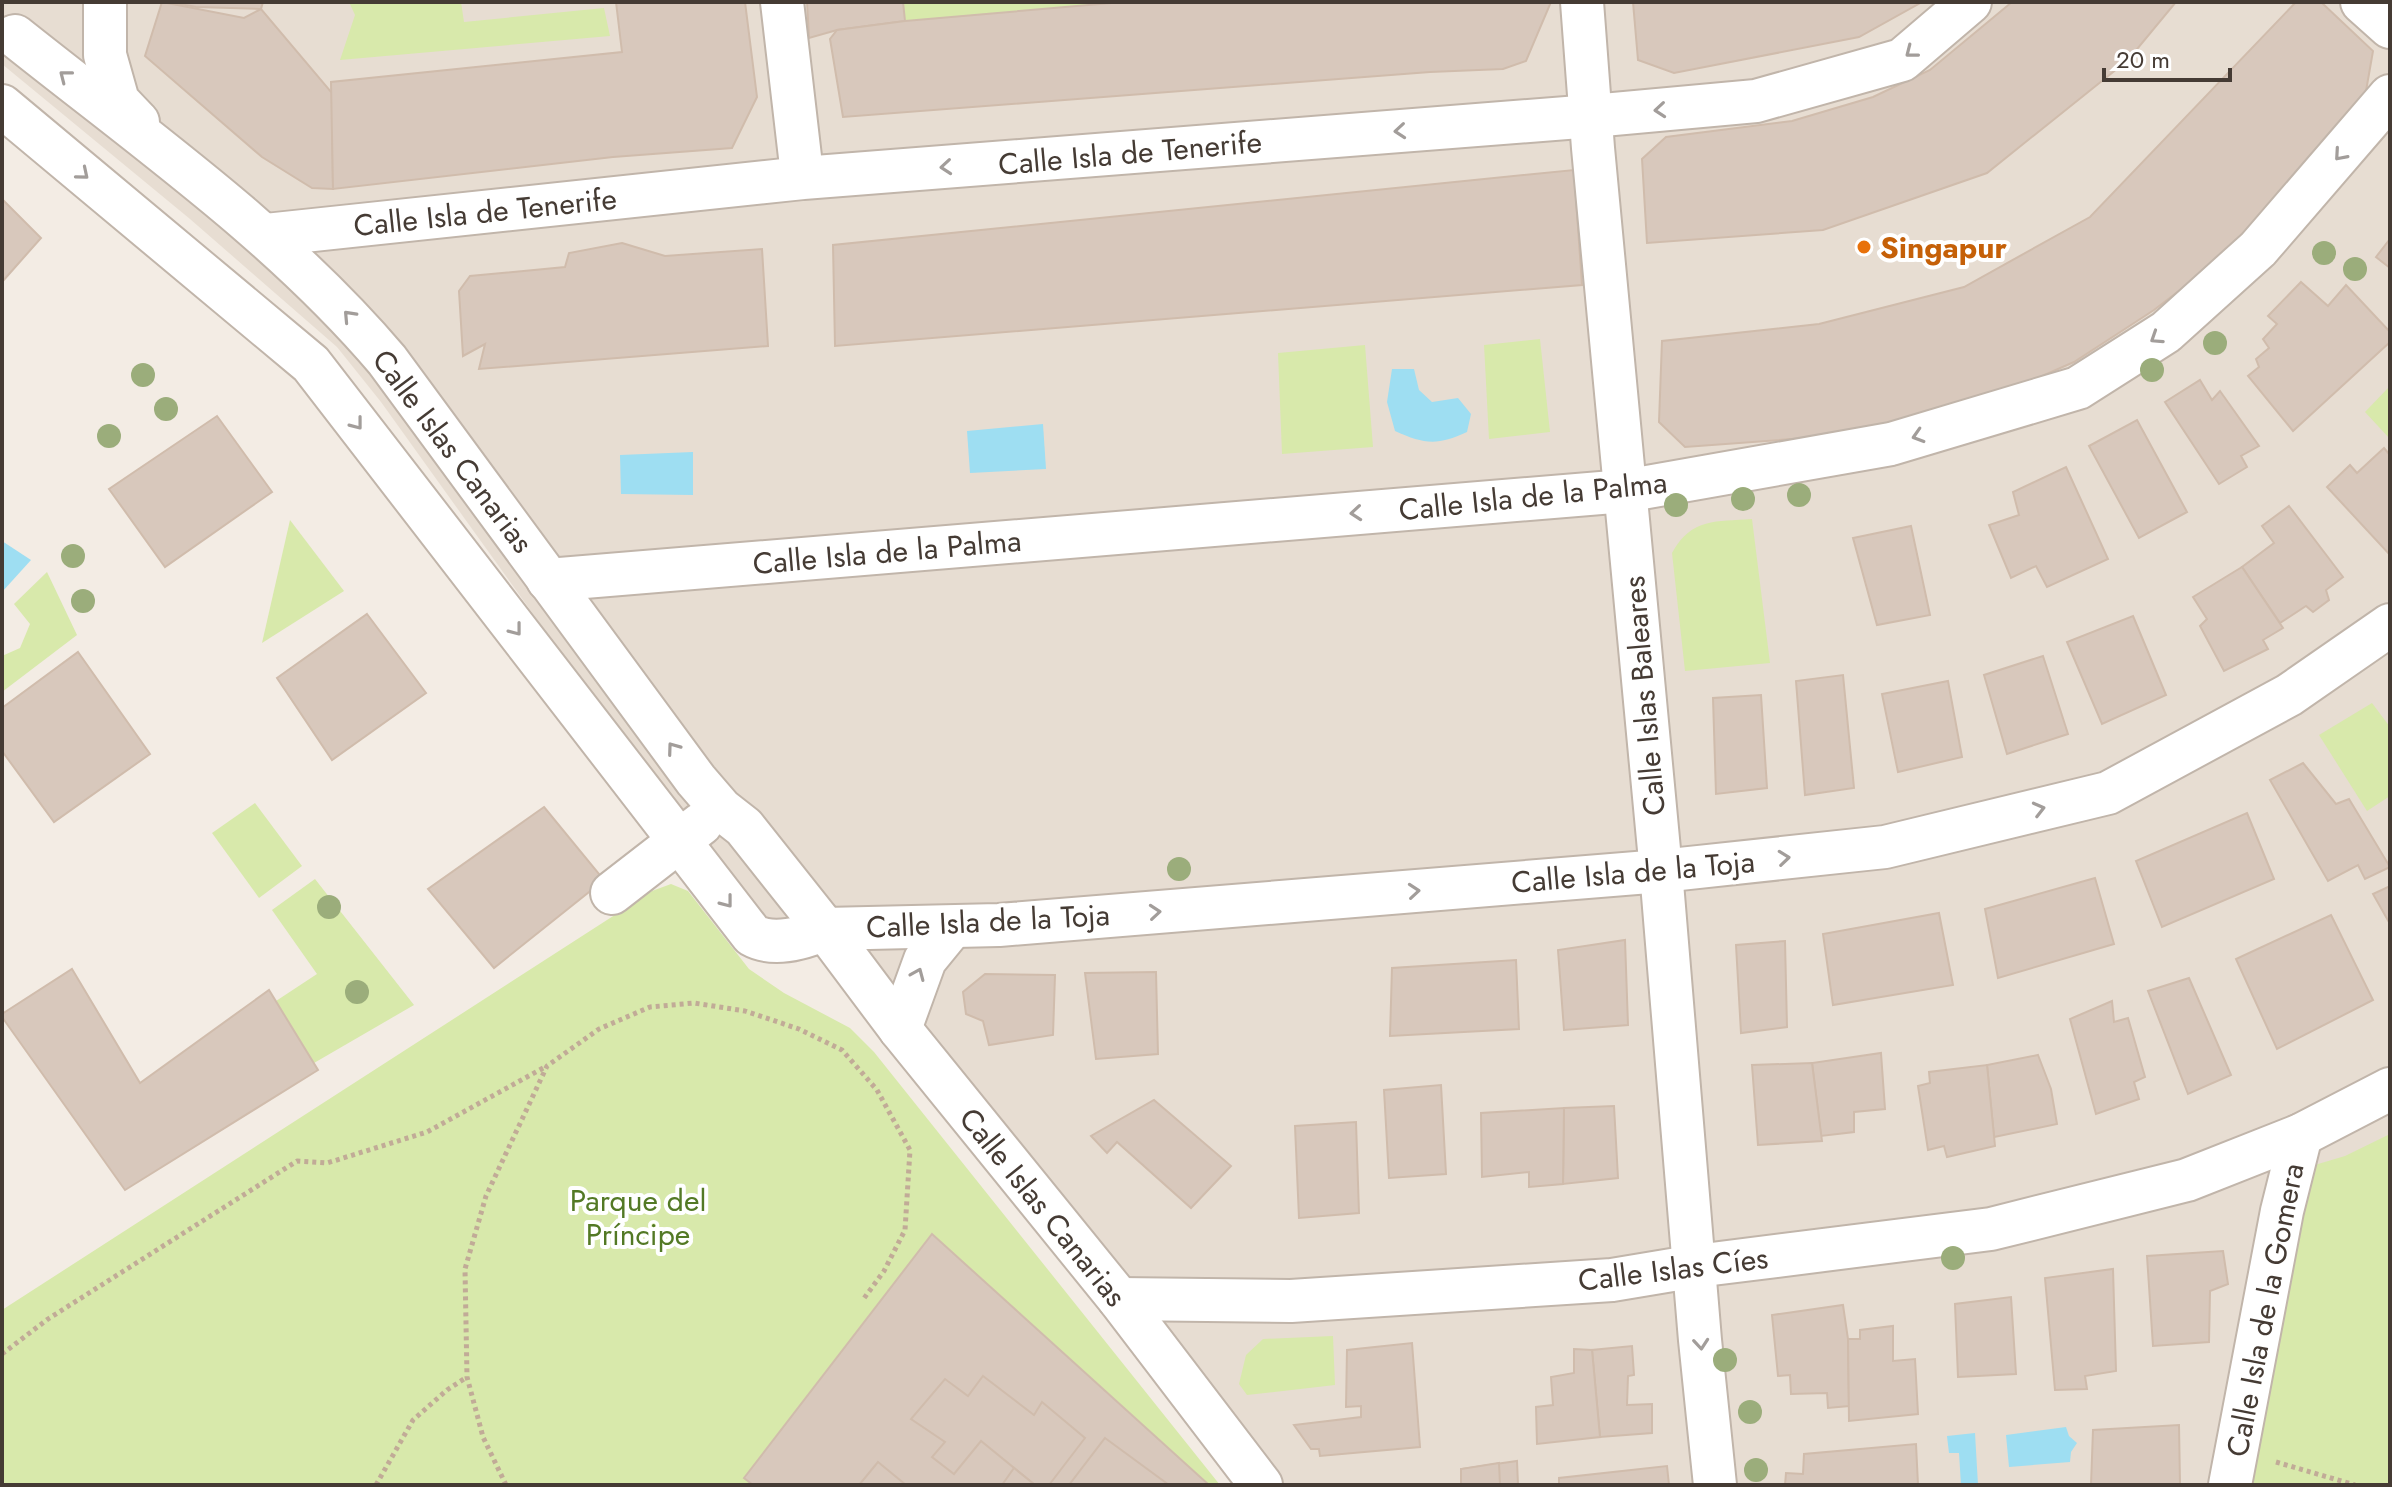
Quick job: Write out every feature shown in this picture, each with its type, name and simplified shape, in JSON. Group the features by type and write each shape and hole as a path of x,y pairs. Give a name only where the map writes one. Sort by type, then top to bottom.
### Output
{"street":[{"path":"105,2 105,55 118,101 177,164"},
{"path":"782,2 800,157"},
{"name":"Calle Islas Baleares","path":"1582,2 1715,1485"},
{"name":"Calle Isla de Tenerife","path":"266,235 803,178 1756,101 1902,60 1970,2"},
{"path":"2362,2 2390,27"},
{"name":"Calle Islas Canarias","path":"12,31 266,235 347,313 387,360 696,780 721,809 744,827 900,1029 1119,1299 1261,1485"},
{"name":"Calle Isla de la Palma","path":"548,580 1625,491 1891,444 2078,388 2166,332 2258,249 2390,96"},
{"name":"Calle Islas Canarias","path":"2,106 311,364 752,935 763,941 806,937 825,929"},
{"name":"Calle Isla de la Toja","path":"825,929 952,927 1661,871 1885,847 2108,793 2289,695 2390,625"},
{"path":"612,893 721,809"},
{"path":"900,1029 925,960 952,927"},
{"name":"Calle Islas Cíes","path":"1119,1299 1291,1301 1612,1280 1696,1266 1991,1229 2187,1180 2301,1135 2390,1089"},
{"name":"Calle Isla de la Gomera","path":"2233,1467 2282,1211 2301,1135"},
{"path":"2218,1169 2282,1211"}],"path":[{"path":"2,1354 48,1319 297,1161 327,1163 427,1132 547,1066 599,1029 650,1007 694,1003 745,1011 799,1029 842,1050 877,1090 910,1150 905,1230 884,1271 862,1301"},
{"path":"506,1485 483,1437 467,1377 465,1269 486,1196 547,1066"},
{"path":"376,1485 413,1420 467,1377"},
{"path":"2233,1467 2355,1485"}],"shaded area":[{"path":"2,2 2390,2 2390,1138 2288,1485 1258,1485 861,981 763,924 594,699 381,402 337,347 190,219 2,64"}],"green space":[{"path":"349,2 461,2 464,22 604,8 610,36 340,60 355,15"},
{"path":"903,2 1123,2 905,21"},
{"path":"1540,339 1550,432 1489,439 1484,345"},
{"path":"1365,345 1373,447 1282,454 1278,353"},
{"path":"2390,386 2390,439 2365,412"},
{"path":"1752,519 1770,663 1685,671 1672,553 1680,541 1697,527"},
{"path":"290,520 344,591 262,643"},
{"path":"47,572 77,635 2,692 2,656 20,648 30,624 14,604"},
{"path":"2372,703 2390,727 2390,796 2367,811 2319,735"},
{"path":"255,803 302,866 259,898 212,833"},
{"path":"315,879 414,1005 314,1063 276,1001 317,974 272,910"},
{"name":"Parque del Príncipe","path":"671,884 688,891 749,969 784,993 850,1028 874,1052 1220,1485 2,1485 2,1310 652,891"},
{"path":"2390,1134 2390,1485 2246,1485 2308,1167 2345,1156"},
{"path":"1333,1336 1335,1385 1247,1395 1239,1384 1246,1355 1263,1339"}],"water":[{"path":"1392,369 1414,369 1419,390 1432,402 1458,398 1471,414 1467,432 1431,442 1395,431 1387,402"},
{"path":"1043,424 1046,469 970,473 967,431"},
{"path":"693,452 693,495 621,494 620,455"},
{"path":"2,541 31,560 2,592"},
{"path":"2066,1427 2069,1436 2077,1443 2071,1452 2070,1462 2009,1467 2006,1435"},
{"path":"1975,1433 1978,1485 1961,1485 1959,1453 1949,1453 1947,1436"}],"building":[{"path":"162,2 244,18 261,9 332,93 333,189 312,188 262,157 145,56"},
{"path":"170,2 263,2 261,9 196,7"},
{"path":"616,2 745,2 757,97 732,148 613,157 333,189 331,82 622,52"},
{"path":"807,2 903,2 905,21 837,30 809,38"},
{"path":"1123,2 1551,2 1526,61 1503,69 843,117 830,39 837,30"},
{"path":"1633,2 1922,2 1859,37 1674,73 1638,60"},
{"path":"2012,2 2176,2 2128,60 1987,173 1823,230 1647,243 1642,159 1666,137 1792,121 1873,97 1930,70"},
{"path":"2296,2 2321,2 2373,51 2366,91 2227,254 2154,310 2074,362 2012,389 1951,410 1832,436 1685,447 1659,422 1662,341 1819,324 1964,287 2090,217"},
{"path":"1574,170 1582,285 835,346 833,245"},
{"path":"2,199 41,238 2,282"},
{"path":"2390,239 2390,268 2376,257"},
{"path":"622,243 665,256 762,249 768,346 479,369 485,344 463,356 459,291 470,276 565,267 569,253"},
{"path":"2301,282 2328,306 2346,285 2390,332 2390,342 2293,431 2248,376 2259,367 2256,359 2269,348 2263,339 2277,324 2268,316"},
{"path":"2200,380 2212,400 2220,391 2259,446 2241,456 2247,467 2219,484 2165,402"},
{"path":"217,416 272,492 165,567 109,489"},
{"path":"2137,420 2187,512 2139,538 2089,446"},
{"path":"2384,448 2390,455 2390,555 2327,487 2350,465 2357,473"},
{"path":"2066,467 2108,559 2047,587 2036,566 2011,578 1989,525 2019,515 2013,492"},
{"path":"2289,506 2343,577 2326,590 2329,600 2313,612 2306,606 2280,623 2242,567 2274,543 2262,526"},
{"path":"1911,526 1930,615 1877,625 1853,538"},
{"path":"2242,567 2283,628 2263,640 2268,649 2224,671 2200,626 2207,619 2193,597"},
{"path":"367,614 426,693 332,760 277,678"},
{"path":"2133,616 2166,695 2102,724 2067,642"},
{"path":"78,652 150,754 54,822 2,751 2,708"},
{"path":"2043,656 2068,734 2007,754 1984,675"},
{"path":"1843,675 1854,788 1805,795 1796,681"},
{"path":"1948,681 1962,757 1898,772 1882,694"},
{"path":"1761,695 1767,788 1716,794 1713,698"},
{"path":"2303,763 2336,804 2349,799 2390,867 2365,879 2358,865 2328,881 2270,780"},
{"path":"544,807 604,880 494,968 428,889"},
{"path":"2247,813 2274,879 2162,927 2136,861"},
{"path":"2095,878 2114,944 1998,978 1985,909"},
{"path":"2390,886 2390,924 2373,894"},
{"path":"1939,913 1953,985 1833,1005 1823,934"},
{"path":"2331,915 2373,1000 2277,1049 2236,959"},
{"path":"1625,940 1628,1025 1564,1030 1558,950"},
{"path":"1785,941 1787,1027 1741,1033 1736,945"},
{"path":"1516,960 1519,1029 1390,1036 1392,968"},
{"path":"72,969 140,1083 269,990 318,1070 125,1190 2,1017 2,1014"},
{"path":"1156,972 1158,1054 1096,1059 1085,973"},
{"path":"985,974 1055,975 1053,1035 989,1045 983,1021 966,1014 963,992"},
{"path":"2189,978 2231,1075 2188,1094 2148,991"},
{"path":"2112,1001 2114,1022 2128,1018 2145,1077 2134,1082 2139,1099 2096,1114 2070,1019"},
{"path":"1881,1053 1885,1109 1854,1112 1854,1132 1821,1136 1812,1063"},
{"path":"2038,1055 2051,1089 2057,1124 1994,1137 1987,1065"},
{"path":"1812,1063 1822,1141 1758,1145 1752,1065"},
{"path":"1987,1065 1995,1146 1947,1157 1944,1146 1928,1150 1918,1086 1930,1083 1929,1072"},
{"path":"1441,1085 1446,1174 1389,1178 1384,1090"},
{"path":"1154,1100 1231,1166 1191,1208 1117,1142 1107,1153 1091,1136"},
{"path":"1614,1106 1618,1178 1563,1184 1564,1108"},
{"path":"1564,1108 1563,1184 1529,1187 1529,1172 1482,1177 1481,1113"},
{"path":"1356,1122 1359,1213 1299,1218 1295,1126"},
{"path":"932,1234 1209,1485 753,1485 744,1478"},
{"path":"2223,1251 2228,1284 2210,1291 2209,1342 2153,1346 2147,1256"},
{"path":"2113,1269 2116,1371 2085,1376 2087,1389 2055,1390 2045,1278"},
{"path":"2011,1297 2016,1374 1958,1377 1955,1304"},
{"path":"1843,1305 1848,1339 1849,1406 1828,1408 1827,1393 1791,1394 1790,1375 1778,1376 1772,1315"},
{"path":"1893,1326 1893,1361 1915,1359 1918,1414 1849,1421 1848,1339 1860,1339 1860,1330"},
{"path":"1412,1343 1420,1447 1320,1456 1319,1449 1311,1449 1294,1425 1361,1417 1361,1406 1346,1407 1347,1350"},
{"path":"1632,1346 1634,1375 1628,1376 1627,1405 1652,1404 1652,1433 1600,1437 1592,1350"},
{"path":"1574,1349 1592,1350 1600,1437 1537,1444 1536,1407 1553,1405 1551,1377 1574,1373"},
{"path":"983,1376 1034,1415 1042,1402 1085,1438 1049,1485 1035,1485 981,1441 954,1474 932,1457 945,1442 911,1419 945,1379 968,1396"},
{"path":"2179,1425 2180,1485 2091,1485 2093,1430"},
{"path":"1105,1438 1169,1485 1069,1485"},
{"path":"1916,1444 1918,1485 1785,1485 1786,1473 1803,1474 1804,1454"},
{"path":"1517,1461 1518,1485 1461,1485 1461,1469"},
{"path":"878,1462 906,1485 859,1485"},
{"path":"1499,1463 1500,1485 1461,1485 1461,1469"},
{"path":"1667,1466 1669,1485 1559,1485 1559,1478"},
{"path":"1014,1468 1035,1485 1002,1485"}],"place":[{"name":"Singapur","path":"1864,247"}]}
